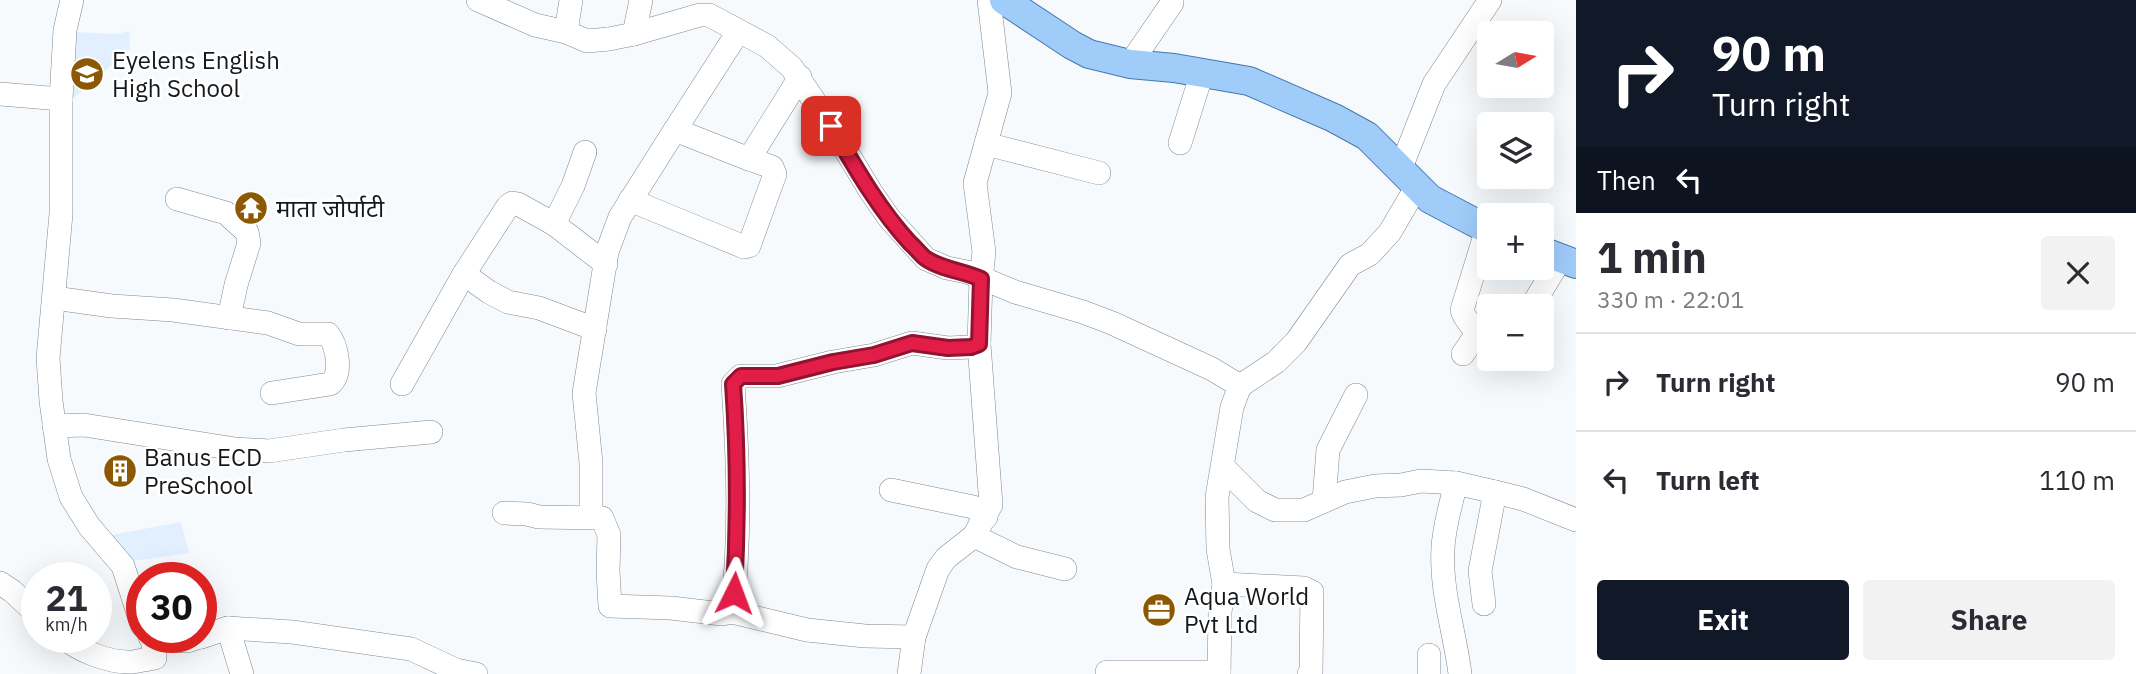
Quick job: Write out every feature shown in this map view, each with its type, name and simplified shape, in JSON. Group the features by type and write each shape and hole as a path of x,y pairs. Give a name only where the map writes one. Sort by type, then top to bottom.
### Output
{"main road":[{"path":"1004,0 1079,50 1130,64 1249,81 1334,118 1367,135 1430,199 1477,224"}],"street":[{"path":"72,0 65,30 61,99 61,214 48,358 54,426 59,458 71,497 89,526 123,566 126,574"},
{"path":"478,0 535,25 566,32 587,41 634,34 700,15 709,15 767,46 800,77 871,192 926,259 1015,292 1112,323 1212,369 1240,386"},
{"path":"566,32 571,0"},
{"path":"634,34 641,0"},
{"path":"909,674 914,637 938,569 980,526 991,505 979,344 984,252 975,183 1000,93 989,0"},
{"path":"1130,64 1156,29 1172,0"},
{"path":"1107,672 1219,673 1220,612 1224,584 1218,549 1217,497 1225,437 1240,386 1276,362 1297,342 1350,265 1370,254 1390,232 1434,84 1490,0"},
{"path":"591,517 591,463 584,393 607,253 620,217 630,200 738,32"},
{"path":"1180,143 1202,73"},
{"path":"748,159 800,77"},
{"path":"0,94 61,99"},
{"path":"630,200 744,247 749,246 775,174 772,167 675,130"},
{"path":"986,144 1099,173"},
{"path":"554,223 573,186 585,152"},
{"path":"177,199 226,213 247,232 249,243 229,318"},
{"path":"402,384 464,274 508,205 518,204 554,223 606,264"},
{"path":"1539,294 1560,258"},
{"path":"1463,354 1476,335 1462,310 1477,264"},
{"path":"464,274 508,302 539,308 595,329"},
{"path":"54,298 268,323 299,334 328,334 334,342 337,373 335,380 330,384 272,393"},
{"path":"732,612 737,490 737,432 733,384 741,376 778,376 874,355 912,343 948,348 979,344"},
{"path":"1324,501 1328,450 1356,395"},
{"path":"54,426 84,425 235,449 269,450 431,432"},
{"path":"1223,467 1257,501 1275,510 1304,510 1345,492 1375,485 1401,485 1421,481 1455,483 1523,499 1576,520"},
{"path":"1455,483 1443,548 1445,592 1460,674"},
{"path":"891,490 973,507 980,526 1017,557 1065,569"},
{"path":"1484,604 1480,571 1495,492"},
{"path":"504,513 527,513 539,517 602,518 608,535 610,606 671,608 722,614 732,612 807,630 865,636 914,637"},
{"path":"0,583 21,599"},
{"path":"1224,584 1304,587 1312,592 1309,674"},
{"path":"228,628 242,674"},
{"path":"217,632 228,628 279,631 371,642 411,649 456,670 476,674"},
{"path":"93,653 130,662 155,658 154,653"}],"shaded area":[{"name":"Eyelens English High School","path":"129,31 130,49 73,99 75,32 117,34"},
{"path":"181,522 189,553 126,562 111,535"}],"place":[{"name":"Eyelens English High School","path":"87,74"},
{"name":"माता जोर्पाटी","path":"251,208"},
{"name":"Banus ECD PreSchool","path":"120,471"},
{"name":"Aqua World Pvt Ltd","path":"1159,610"}],"route":[{"path":"734,593 737,432 733,384 741,376 778,376 858,356 874,355 912,343 948,348 979,344 981,279 926,259 889,218 831,126"}]}
